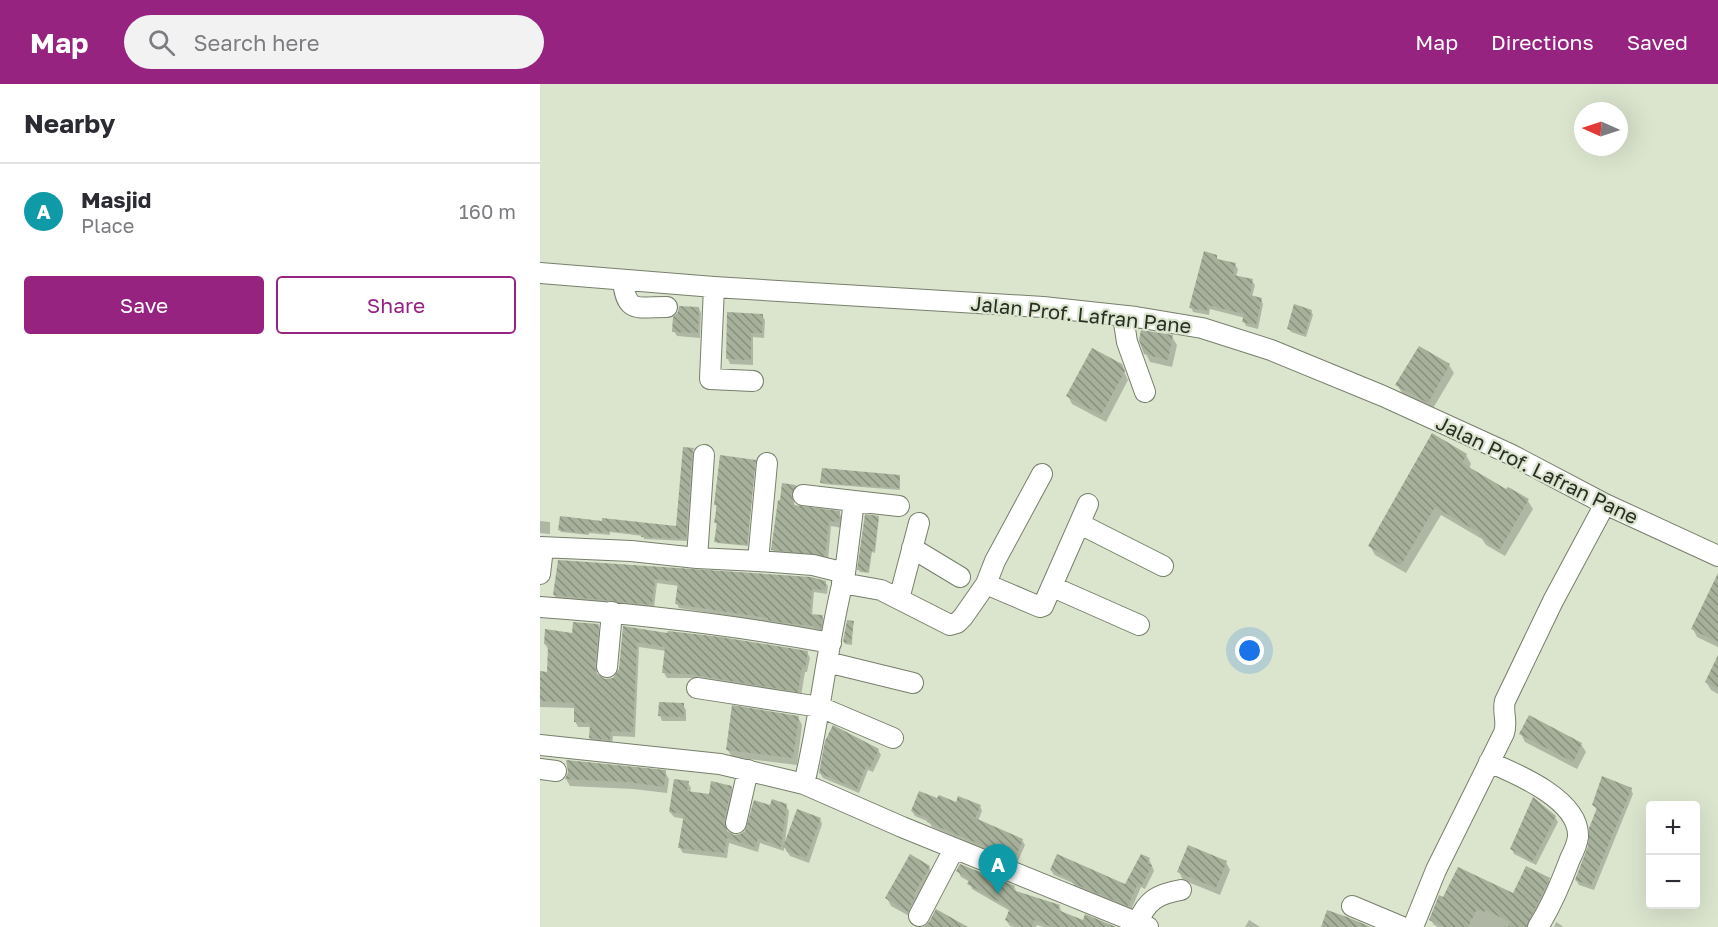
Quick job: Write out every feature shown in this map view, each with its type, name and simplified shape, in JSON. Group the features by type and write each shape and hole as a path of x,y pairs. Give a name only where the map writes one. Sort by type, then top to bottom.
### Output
{"street":[{"name":"Jalan Prof. Lafran Pane","path":"540,273 714,287 1043,307 1202,328 1271,350 1383,396 1478,439 1605,504 1718,556"},
{"path":"623,280 625,297 630,304 638,307 667,307"},
{"path":"714,287 710,379 753,381"},
{"path":"1123,316 1127,342 1144,392"},
{"path":"697,558 704,455"},
{"path":"758,561 767,463"},
{"path":"540,574 542,548 631,551 697,558 813,565 843,578 881,590 950,625 957,623 963,617 986,584 1042,474"},
{"path":"803,495 899,506"},
{"path":"804,784 843,578 854,501"},
{"path":"986,584 1040,607 1043,606 1088,504"},
{"path":"1413,927 1436,870 1506,728 1505,701 1553,601 1605,504"},
{"path":"899,599 919,523"},
{"path":"1080,524 1163,566"},
{"path":"912,548 960,577"},
{"path":"1053,587 1139,625"},
{"path":"540,607 612,612 771,632 913,683"},
{"path":"607,667 612,612"},
{"path":"697,688 820,707 893,738"},
{"path":"540,745 720,764 804,784 954,849 1143,925 1146,906 1157,897 1180,890"},
{"path":"1489,762 1544,789 1568,811 1575,824 1577,842 1562,883 1538,927"},
{"path":"736,823 748,770"},
{"path":"919,916 954,849"},
{"path":"1352,906 1402,927"}],"building":[{"path":"1204,251 1217,255 1217,259 1236,263 1233,275 1253,279 1250,295 1262,298 1256,325 1242,322 1244,314 1208,305 1207,311 1189,308"},
{"path":"1294,304 1312,310 1305,334 1287,329"},
{"path":"679,306 699,307 698,333 672,332 673,317 678,312"},
{"path":"727,312 763,314 762,333 751,333 751,360 726,359"},
{"path":"1141,330 1173,335 1168,360 1144,354 1139,340"},
{"path":"1419,346 1450,364 1428,403 1395,385"},
{"path":"1092,348 1122,364 1125,371 1101,415 1066,396"},
{"path":"1432,433 1467,454 1462,463 1506,489 1508,487 1529,499 1500,549 1479,536 1480,533 1435,507 1401,565 1368,546"},
{"path":"683,447 694,448 686,539 641,537 642,534 609,531 609,533 589,531 589,534 558,530 560,516 676,526"},
{"path":"720,455 756,460 747,545 714,542 717,505 714,505"},
{"path":"822,468 900,475 899,488 820,483"},
{"path":"782,483 796,485 791,494 794,505 840,511 839,522 829,521 825,556 771,550"},
{"path":"865,514 879,516 874,551 871,551 868,572 857,570"},
{"path":"558,560 811,577 826,581 825,590 812,589 810,614 823,615 821,629 768,620 768,618 675,604 678,582 655,579 652,605 553,595"},
{"path":"1718,573 1718,642 1691,629"},
{"path":"847,620 854,621 851,643 843,642"},
{"path":"573,622 598,624 595,666 596,673 605,679 613,678 619,669 623,626 667,633 668,631 721,637 808,651 805,668 802,667 798,692 688,674 662,673 665,647 637,642 633,732 611,731 610,740 589,738 590,723 574,722 574,703 540,701 540,671 547,672 548,645 544,644 545,629 572,633"},
{"path":"1718,655 1718,689 1705,682"},
{"path":"659,702 684,703 684,717 658,716"},
{"path":"732,705 799,716 793,758 726,750"},
{"path":"1529,715 1582,743 1573,762 1519,734"},
{"path":"833,725 879,749 870,768 866,766 857,789 819,773 825,741"},
{"path":"566,760 666,770 664,787 628,782 565,779 568,772"},
{"path":"1602,776 1632,788 1591,886 1575,880 1588,846 1589,828 1597,808 1592,805"},
{"path":"674,779 689,781 687,791 709,794 711,781 732,786 724,821 727,831 734,835 745,831 754,800 770,805 772,799 787,804 781,847 758,838 755,847 727,838 724,853 678,848 684,814 669,812"},
{"path":"919,791 937,798 939,795 956,802 958,796 981,805 975,818 1023,839 1015,859 927,822 929,819 911,811"},
{"path":"1533,797 1556,816 1533,861 1510,849"},
{"path":"797,809 821,818 806,858 786,851 787,849 783,847"},
{"path":"1188,845 1227,861 1216,888 1177,872"},
{"path":"910,854 930,866 913,896 915,897 908,912 885,898"},
{"path":"1057,854 1125,884 1141,854 1150,858 1147,863 1152,865 1142,885 1138,883 1128,906 1072,883 1073,880 1050,870"},
{"path":"960,864 1015,886 1013,890 1060,905 1058,910 1083,920 1085,914 1116,927 1052,927 1034,920 1032,927 1023,927 1005,920 1010,908 967,884 970,879 956,871"},
{"path":"1526,866 1550,878 1526,927 1508,927 1510,922 1486,910 1484,912 1477,909 1468,927 1444,927 1429,920 1439,895 1443,897 1458,867 1513,893"},
{"path":"936,909 968,927 923,927 929,922"},
{"path":"1327,910 1347,917 1371,927 1321,927"}],"place":[{"name":"Masjid","path":"998,894"}]}
